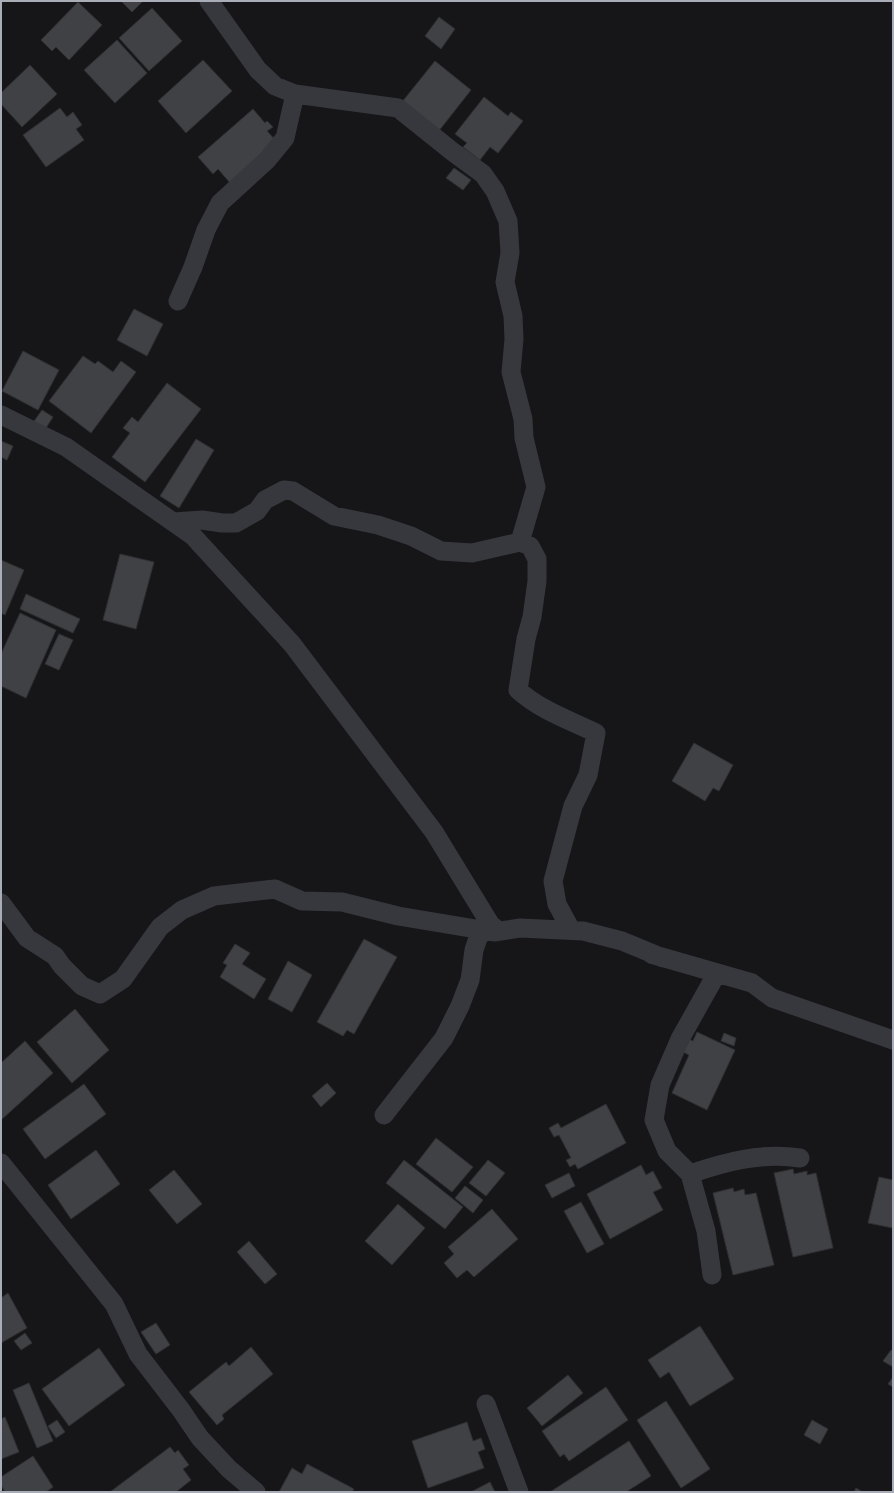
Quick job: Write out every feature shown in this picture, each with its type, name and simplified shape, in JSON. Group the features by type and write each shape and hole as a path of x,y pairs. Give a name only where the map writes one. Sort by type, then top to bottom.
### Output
{"street":[{"path":"209,1 258,70 275,86 294,94 398,108 483,174 495,190 508,221 510,253 505,282 513,316 514,340 510,372 523,419 524,438 536,487 520,542"},
{"path":"178,301 193,267 206,230 220,203 267,160 286,138 294,94"},
{"path":"1,414 66,447 193,536 292,644 434,832 492,928"},
{"path":"174,522 202,520 222,523 236,523 257,511 265,500 284,490 293,491 334,516 378,525 411,536 441,551 472,553 520,542 530,546 537,559 537,581 532,617 525,645 518,690 528,700 596,733 588,775 573,806 553,881 557,904 571,930"},
{"path":"1,903 27,938 55,956 62,966 82,986 100,994 123,979 160,927 182,910 214,896 275,889 302,901 342,902 398,916 494,932 520,928 571,930 752,983 772,998 893,1040"},
{"path":"384,1115 444,1038 460,1006 470,980 474,950 479,935 492,928 510,924 583,931 622,941 663,958"},
{"path":"712,1275 706,1231 690,1174 667,1151 654,1120 660,1085 680,1039 717,973"},
{"path":"690,1174 742,1159 784,1155 800,1158"},
{"path":"1,1162 114,1304 138,1354 181,1410 200,1438 229,1469 256,1492"},
{"path":"486,1404 519,1492"}],"building":[{"path":"121,1 143,1 132,12"},
{"path":"78,2 102,25 69,60 56,47 52,51 41,40"},
{"path":"152,8 182,41 149,71 119,38"},
{"path":"439,17 455,29 441,49 425,36"},
{"path":"117,40 147,73 115,103 84,70"},
{"path":"203,60 232,91 186,133 158,101"},
{"path":"435,61 471,90 438,132 402,102"},
{"path":"30,65 57,94 22,127 1,104 1,93"},
{"path":"484,97 508,116 511,112 523,121 498,153 490,147 480,160 463,147 467,143 455,134"},
{"path":"60,108 67,117 73,112 82,125 76,129 84,140 46,167 23,135"},
{"path":"253,109 265,123 267,121 273,127 267,131 278,143 231,184 218,169 213,174 198,157"},
{"path":"454,168 471,180 463,190 446,178"},
{"path":"134,309 163,324 147,356 117,340"},
{"path":"23,351 59,370 38,410 2,391"},
{"path":"83,356 95,364 98,361 113,372 121,361 136,372 91,433 49,401"},
{"path":"167,383 201,409 145,482 112,457 130,433 123,428 132,417 138,422"},
{"path":"42,410 53,417 44,431 32,424"},
{"path":"196,439 214,450 179,508 160,496"},
{"path":"1,441 13,446 7,460 1,457"},
{"path":"120,554 154,562 136,629 103,620"},
{"path":"1,560 24,570 5,615 1,613"},
{"path":"26,594 80,619 73,633 20,609"},
{"path":"20,613 56,630 26,698 1,686 1,654"},
{"path":"59,634 73,640 59,670 45,664"},
{"path":"694,743 733,765 719,791 713,788 705,801 672,781"},
{"path":"364,939 397,957 354,1034 347,1030 343,1036 317,1022"},
{"path":"235,944 250,953 242,964 266,979 254,999 220,977 227,965 223,963"},
{"path":"288,961 312,975 292,1012 268,999"},
{"path":"75,1009 109,1050 72,1083 37,1042"},
{"path":"697,1032 735,1050 707,1110 672,1093 689,1055 681,1051 687,1038 693,1041"},
{"path":"724,1033 736,1038 734,1046 721,1041"},
{"path":"25,1041 53,1073 1,1120 1,1063"},
{"path":"327,1083 336,1093 321,1107 312,1096"},
{"path":"84,1084 106,1114 45,1159 23,1129"},
{"path":"606,1104 626,1143 578,1169 575,1164 570,1167 566,1160 571,1158 559,1135 554,1137 549,1128 558,1123 561,1128"},
{"path":"436,1138 473,1167 452,1192 416,1164"},
{"path":"96,1150 120,1184 71,1219 48,1185"},
{"path":"404,1160 463,1207 445,1229 386,1183"},
{"path":"488,1160 505,1173 486,1196 469,1183"},
{"path":"641,1165 646,1175 653,1171 662,1188 653,1192 663,1210 610,1239 587,1194"},
{"path":"793,1169 794,1174 807,1171 807,1175 816,1173 833,1248 793,1257 774,1173"},
{"path":"174,1170 202,1204 177,1224 149,1190"},
{"path":"569,1173 575,1186 552,1198 545,1185"},
{"path":"879,1177 893,1180 893,1228 868,1223"},
{"path":"465,1186 483,1200 473,1213 455,1198"},
{"path":"733,1188 734,1192 744,1189 745,1195 756,1193 774,1265 733,1275 713,1193"},
{"path":"581,1202 604,1244 587,1253 564,1211"},
{"path":"398,1204 425,1228 392,1265 365,1241"},
{"path":"492,1209 518,1239 474,1277 467,1270 457,1278 444,1263 454,1254 448,1247"},
{"path":"249,1241 277,1274 265,1284 237,1252"},
{"path":"8,1293 27,1328 1,1343 1,1298"},
{"path":"156,1323 170,1345 156,1354 141,1332"},
{"path":"700,1326 734,1379 690,1406 669,1372 660,1378 648,1360"},
{"path":"25,1333 32,1343 21,1350 14,1341"},
{"path":"251,1347 273,1374 222,1415 224,1419 217,1425 189,1392 226,1362 229,1366"},
{"path":"99,1348 125,1385 69,1426 42,1389"},
{"path":"891,1350 893,1351 893,1367 883,1361"},
{"path":"568,1375 583,1393 542,1426 527,1408"},
{"path":"893,1377 893,1387 888,1384"},
{"path":"29,1383 53,1441 37,1448 13,1390"},
{"path":"606,1387 628,1420 569,1461 564,1454 560,1457 542,1431"},
{"path":"666,1401 710,1469 681,1488 637,1420"},
{"path":"5,1417 19,1452 1,1459 1,1419"},
{"path":"57,1420 65,1432 56,1438 48,1426"},
{"path":"812,1420 828,1429 820,1444 804,1435"},
{"path":"467,1422 473,1441 481,1438 485,1449 478,1452 484,1468 428,1488 412,1441"},
{"path":"629,1441 651,1476 626,1492 550,1492"},
{"path":"170,1447 175,1453 178,1450 189,1465 183,1469 191,1480 176,1492 110,1492"},
{"path":"33,1456 53,1487 46,1492 5,1492 1,1485 1,1477"},
{"path":"307,1464 354,1489 352,1492 279,1492 292,1468 302,1474"},
{"path":"490,1482 495,1492 471,1492"},
{"path":"856,1488 863,1492 854,1492"}]}
